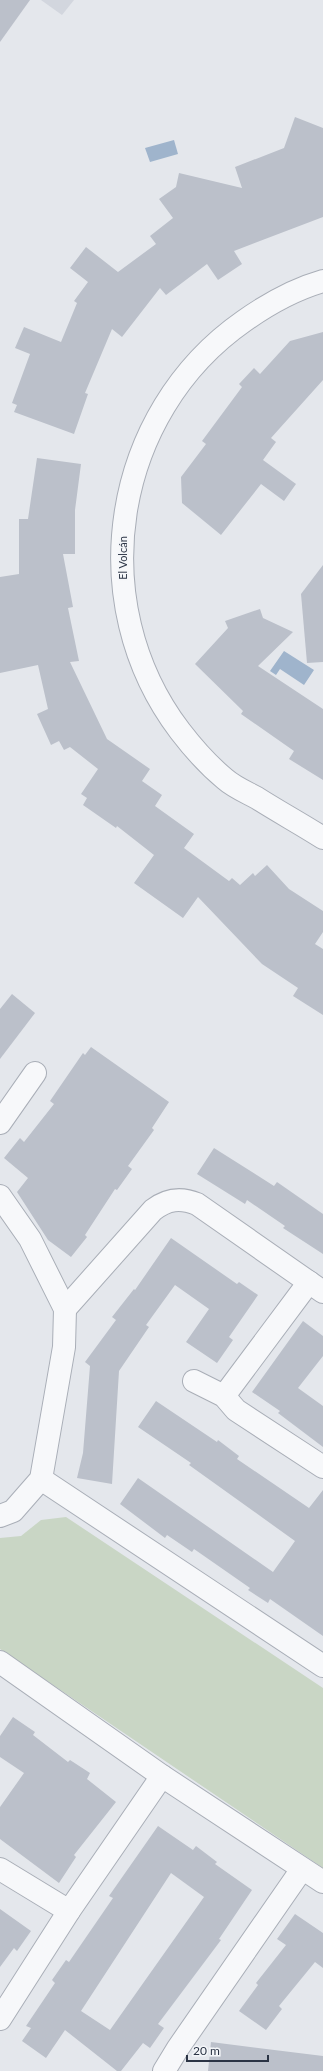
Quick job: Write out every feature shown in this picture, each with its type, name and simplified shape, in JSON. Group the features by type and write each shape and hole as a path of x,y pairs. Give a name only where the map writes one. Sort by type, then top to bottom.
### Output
{"street":[{"name":"El Volcán","path":"323,281 288,295 258,311 229,331 204,354 181,380 162,409 146,439 134,471 126,504 122,538 122,565 126,606 134,639 145,672 161,702 201,757 226,780 323,838"},
{"path":"0,1123 35,1073"},
{"path":"0,1196 30,1239 65,1309 64,1347 41,1479 13,1511 0,1516"},
{"path":"65,1309 153,1210 164,1202 175,1199 186,1199 197,1204 316,1287 224,1396"},
{"path":"194,1381 224,1396 236,1410 323,1467"},
{"path":"41,1479 323,1666"},
{"path":"0,1662 162,1776 323,1882"},
{"path":"0,2019 69,1911 162,1776"},
{"path":"164,2071 178,2048 302,1868"},
{"path":"0,1869 69,1911"}],"shaded area":[{"path":"41,0 74,0 62,15"}],"green space":[{"path":"66,1517 323,1688 323,1868 0,1649 0,1538 21,1536 41,1520"}],"water":[{"path":"174,140 178,154 150,162 145,148"},
{"path":"284,651 314,670 304,685 280,669 276,675 270,671"}],"building":[{"path":"0,0 30,0 0,42"},
{"path":"295,117 323,128 323,217 234,251 242,264 218,280 207,264 166,295 160,288 122,337 112,329 85,393 88,394 74,434 14,412 17,405 12,403 30,354 15,348 24,327 61,342 77,303 74,301 88,282 70,268 86,247 118,272 156,244 150,236 173,218 159,199 176,187 179,173 242,188 235,167 284,148"},
{"path":"323,332 323,380 271,438 276,442 263,460 296,484 284,501 261,484 221,535 182,503 181,477 206,444 202,441 242,387 239,384 254,368 260,374 290,341"},
{"path":"37,458 81,464 75,510 75,554 63,554 73,607 68,608 79,661 70,662 107,739 150,769 142,781 162,795 155,806 194,834 184,848 229,881 232,878 240,885 253,873 255,876 267,865 289,889 323,911 323,932 315,944 323,949 323,1015 293,996 298,988 262,964 198,897 183,918 134,883 154,855 117,826 116,828 83,805 87,798 81,794 98,769 70,747 64,750 59,741 51,745 37,714 48,709 38,665 0,673 0,577 19,574 19,519 28,519"},
{"path":"323,565 323,662 307,663 301,594"},
{"path":"260,609 263,618 293,632 258,666 323,709 323,780 289,759 294,751 241,714 243,711 195,664 228,628 225,621"},
{"path":"12,994 35,1013 0,1059 0,1009"},
{"path":"91,1047 169,1102 152,1128 154,1130 128,1166 132,1169 117,1190 115,1189 85,1235 87,1237 71,1257 48,1240 17,1192 28,1178 4,1158 20,1138 24,1142 54,1104 50,1101 83,1053 85,1055"},
{"path":"214,1148 274,1186 277,1182 323,1214 323,1254 283,1228 285,1226 247,1200 245,1204 197,1174"},
{"path":"171,1238 237,1284 239,1282 258,1295 229,1337 233,1340 217,1363 186,1342 209,1309 175,1285 146,1325 149,1327 119,1371 112,1484 77,1478 83,1453 90,1366 85,1362 116,1320 112,1317 134,1289 135,1290"},
{"path":"303,1321 323,1336 323,1356 298,1388 323,1406 323,1447 278,1413 280,1411 252,1392"},
{"path":"156,1401 217,1442 218,1440 239,1456 237,1459 309,1508 323,1490 323,1636 270,1599 268,1603 248,1590 250,1588 194,1549 192,1552 167,1535 165,1538 120,1504 138,1478 273,1572 295,1541 189,1465 191,1463 138,1427"},
{"path":"13,1717 35,1732 33,1735 68,1762 70,1760 90,1773 87,1779 116,1802 74,1855 76,1857 59,1883 0,1839 0,1807 24,1773 0,1757 0,1736"},
{"path":"158,1826 193,1850 196,1846 217,1862 215,1864 252,1890 219,1939 221,1940 158,2024 164,2028 150,2048 143,2043 121,2071 117,2071 65,2030 46,2058 22,2041 31,2028 26,2026 55,1983 52,1980 66,1960 69,1962 113,1898 109,1896","holes":["171,1873 204,1897 110,2030 81,2011"]},
{"path":"0,1909 31,1931 17,1951 14,1948 0,1967"},
{"path":"295,1914 323,1933 323,1968 315,1962 279,2006 282,2009 266,2030 239,2011 258,1985 256,1983 286,1945 277,1939"},
{"path":"211,2042 323,2056 323,2071 208,2071"}]}
